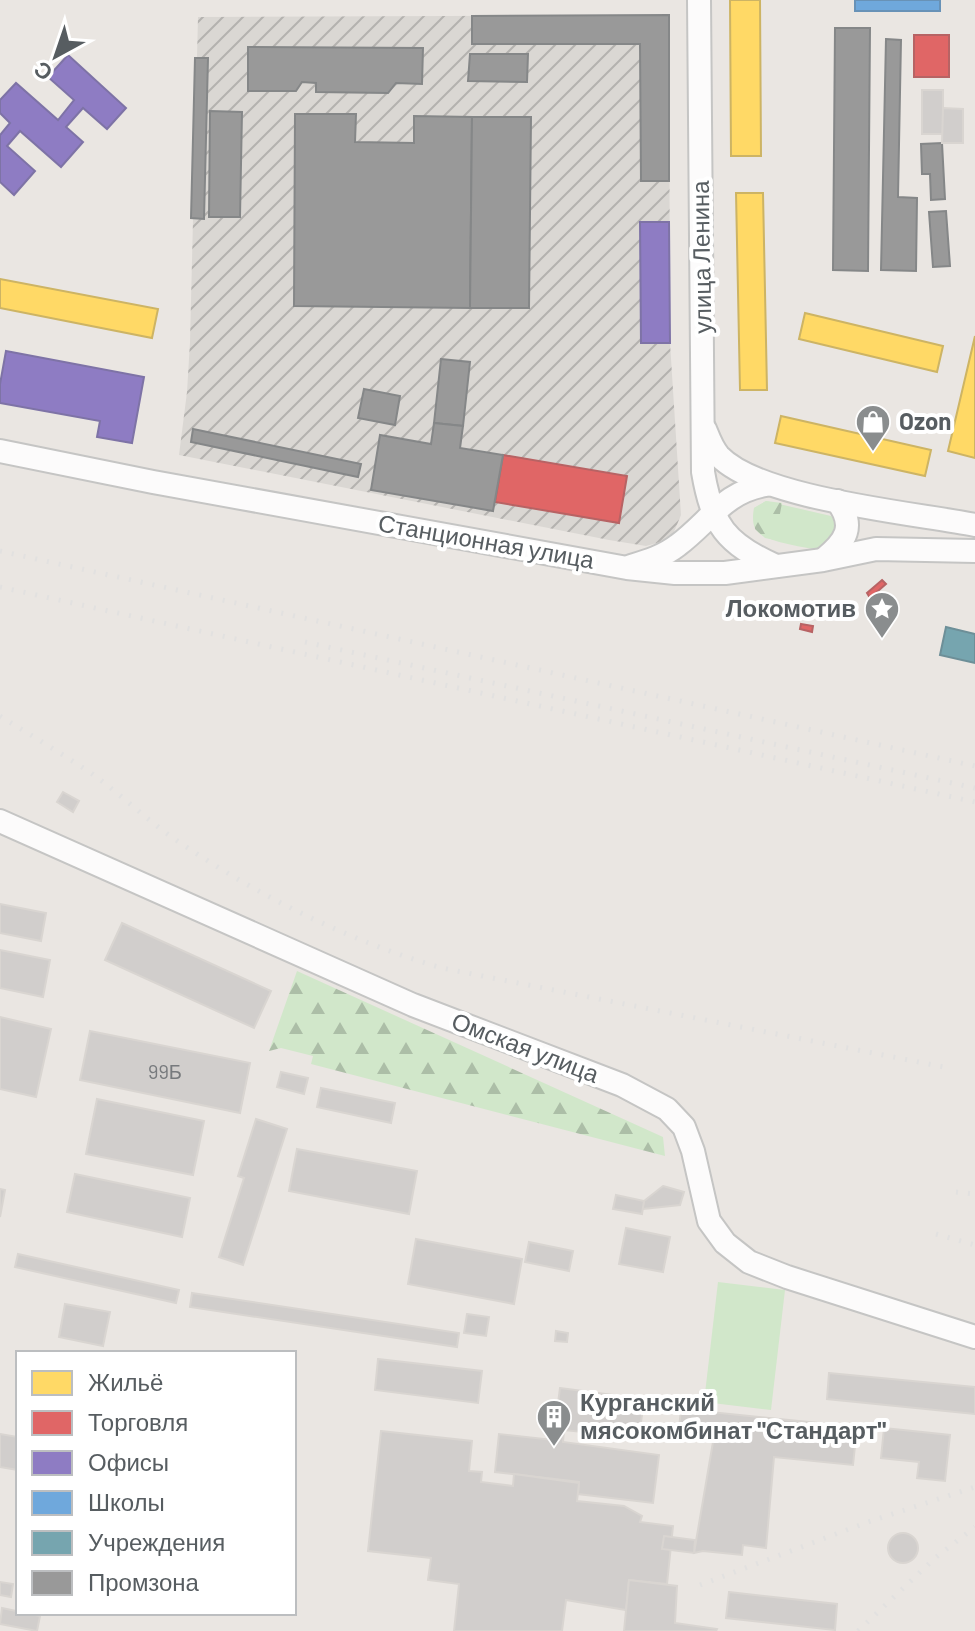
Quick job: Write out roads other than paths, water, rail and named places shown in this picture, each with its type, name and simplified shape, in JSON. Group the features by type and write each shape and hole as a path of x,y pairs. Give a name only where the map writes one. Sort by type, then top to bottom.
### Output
{"main road":[{"name":"улица Ленина","path":"699,0 703,472 712,514 721,530 753,556 777,567"},
{"path":"704,425 710,444 720,457 735,469 766,485 975,525"},
{"name":"Станционная улица","path":"0,451 153,482 627,568 725,573 823,560 876,549 975,551"},
{"path":"627,568 655,559 676,547 738,493 766,485"},
{"path":"823,560 838,548 848,524 846,513 837,501"},
{"name":"Омская улица","path":"0,821 413,1005 633,1091 667,1109 684,1127 693,1151 709,1221 725,1243 749,1262 975,1337"}],"railway":[{"path":"0,551 975,766"},
{"path":"0,587 975,802"},
{"path":"305,642 975,788"},
{"path":"0,716 88,771 167,834 210,862 306,916 373,945 442,968 949,1068"},
{"path":"956,1192 975,1194"},
{"path":"936,1234 975,1245"},
{"path":"700,1585 868,1522 975,1487"},
{"path":"858,1631 935,1558 975,1527"}],"place":[{"name":"Ozon","path":"873,453"},
{"name":"Локомотив","path":"882,640"},
{"name":"Курганский мясокомбинат \"Стандарт\"","path":"554,1448"}]}
